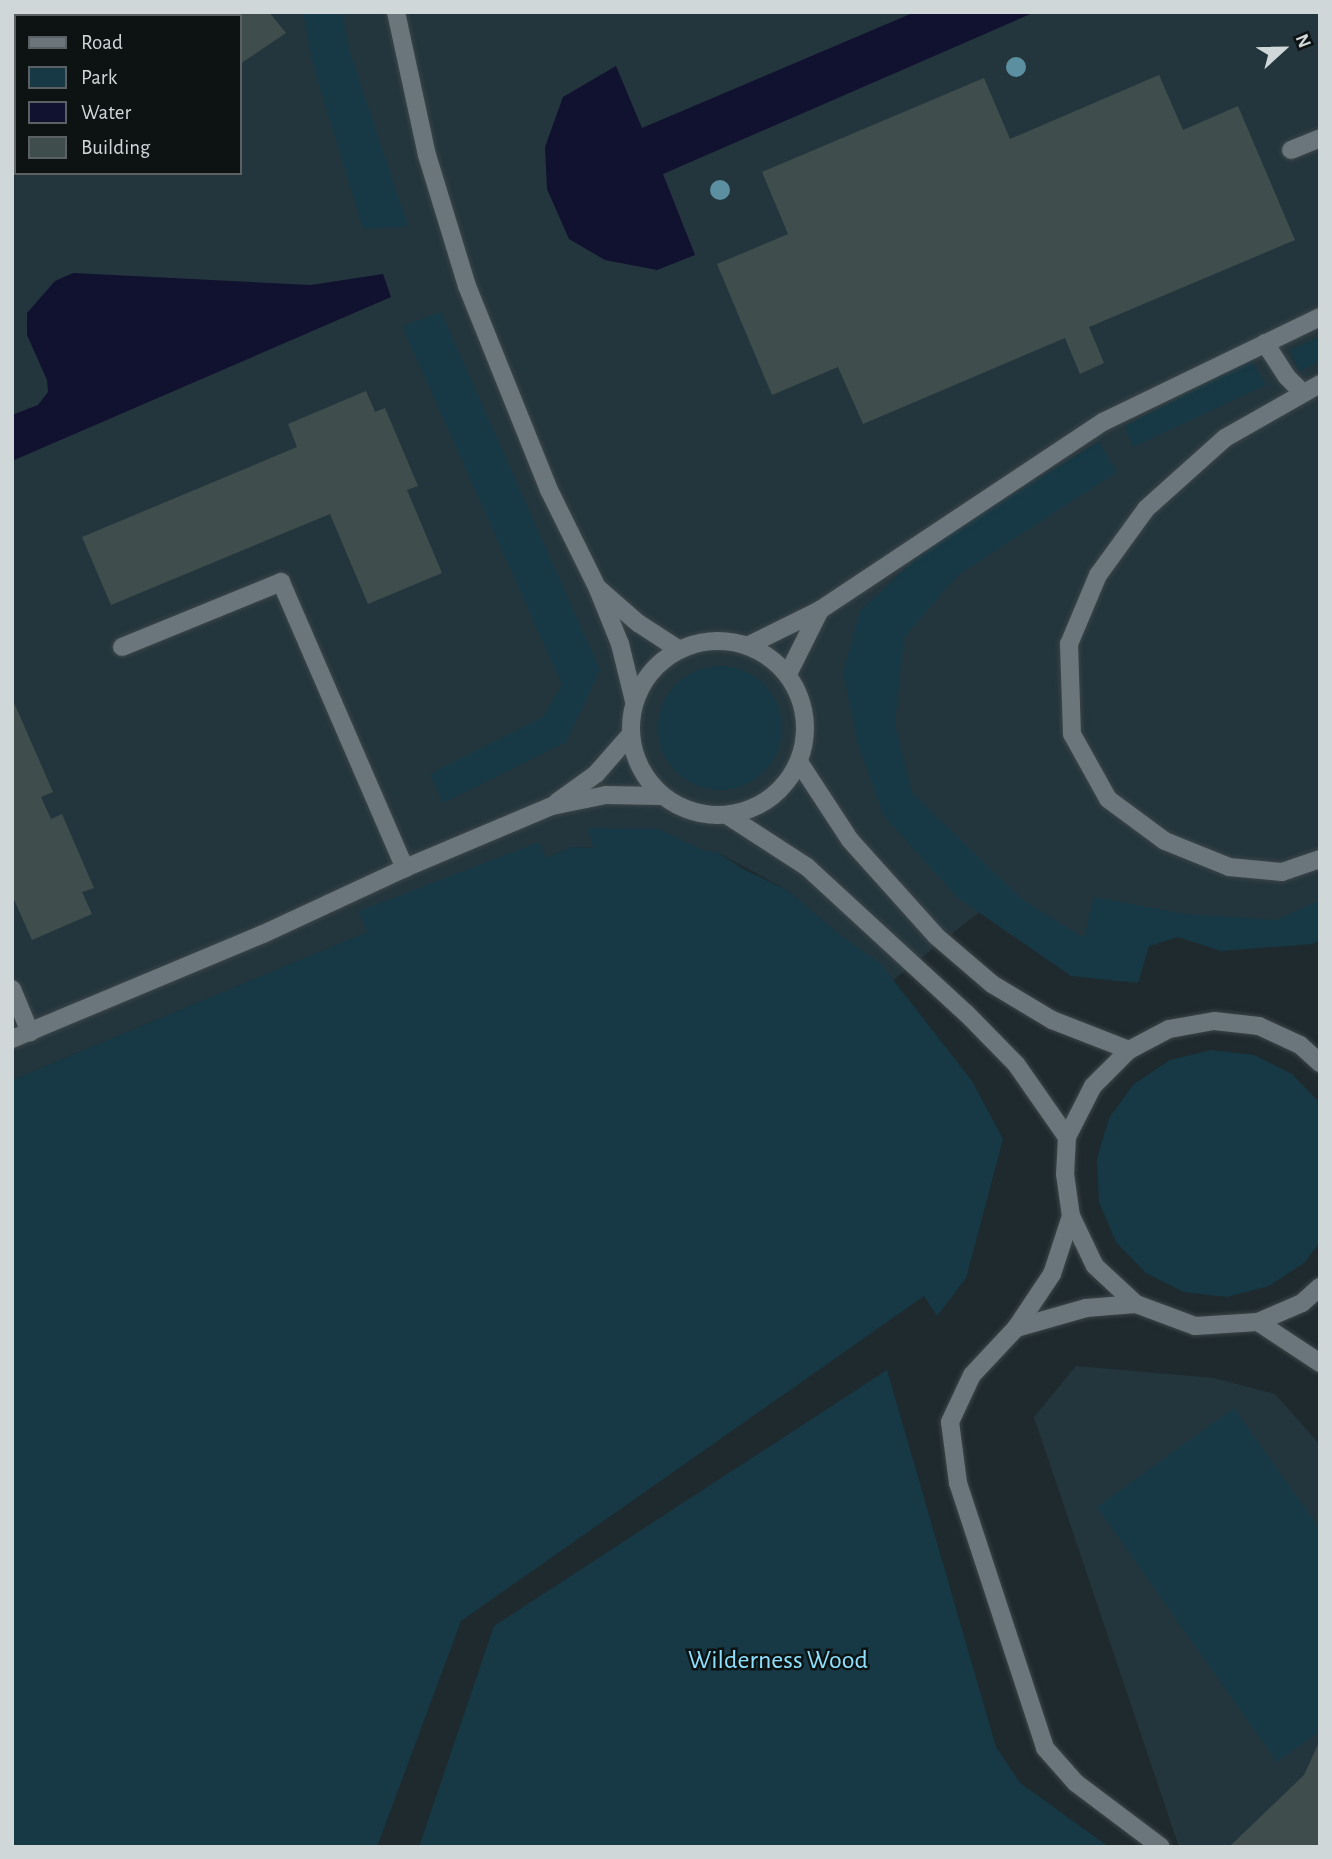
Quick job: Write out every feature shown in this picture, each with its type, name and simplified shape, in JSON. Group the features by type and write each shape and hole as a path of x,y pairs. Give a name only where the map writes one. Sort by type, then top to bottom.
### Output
{"street":[{"path":"396,12 427,155 467,286 548,488 597,587 620,644 634,701 630,735 640,769 662,796 692,812 727,815 762,804 784,786 799,762 805,740 805,717 799,694 788,674 770,657 749,645 713,640 678,649 651,670 634,701"},
{"path":"1291,150 1320,138"},
{"path":"749,645 820,610 1103,422 1320,317"},
{"path":"1265,343 1302,392"},
{"path":"1320,384 1225,438 1146,509 1098,575 1069,644 1072,734 1108,799 1166,841 1229,867 1282,872 1320,859"},
{"path":"122,647 281,582 405,868"},
{"path":"597,587 638,623 678,649"},
{"path":"788,674 820,610"},
{"path":"552,806 596,774 630,735"},
{"path":"799,762 850,839 936,936 992,984 1052,1020 1129,1050"},
{"path":"12,1039 263,934 405,868 552,806 606,795 662,796"},
{"path":"727,815 807,867 967,1013 1016,1064 1067,1137"},
{"path":"12,989 30,1032"},
{"path":"1320,1063 1300,1045 1259,1026 1214,1021 1169,1029 1129,1050 1093,1086 1067,1137 1065,1174 1071,1216 1096,1266 1136,1304 1195,1326 1258,1322 1302,1303 1320,1287"},
{"path":"1300,1045 1320,1039"},
{"path":"1071,1216 1052,1274 1016,1328 972,1376 950,1422 958,1483 1045,1748 1076,1783 1161,1847"},
{"path":"1016,1328 1086,1308 1136,1304"},
{"path":"1258,1322 1320,1363"}],"shaded area":[{"path":"12,12 1320,12 1320,937 1128,932 1090,959 996,899 893,980 787,890 717,852 572,847 12,1080"},
{"path":"1076,1366 1214,1378 1275,1394 1320,1445 1320,1847 1179,1847 1034,1417"}],"green space":[{"path":"303,12 342,12 350,52 408,226 363,229 313,65"},
{"path":"441,312 600,670 566,742 443,803 430,774 543,717 562,685 402,326"},
{"path":"1320,337 1320,362 1299,371 1290,350"},
{"path":"1251,360 1266,385 1133,447 1125,426"},
{"path":"1099,442 1117,472 958,575 904,637 895,724 912,793 1023,900 1084,938 1094,897 1184,914 1276,920 1320,900 1320,940 1312,944 1221,951 1178,937 1149,946 1138,983 1071,976 958,898 884,816 859,748 843,673 860,611 934,542"},
{"path":"720,666 744,671 764,684 777,704 782,728 777,752 764,772 744,785 720,790 696,785 676,772 663,752 658,728 663,704 676,684 696,671"},
{"path":"588,828 659,829 705,851 717,852 743,869 787,890 844,938 880,963 972,1081 1003,1139 966,1278 937,1316 924,1296 461,1621 377,1847 12,1847 12,1080 367,932 359,911 539,842 546,858 572,847 593,848"},
{"path":"1211,1050 1254,1055 1292,1074 1320,1103 1320,1242 1304,1263 1269,1286 1227,1297 1184,1292 1146,1273 1116,1242 1099,1202 1097,1159 1109,1118 1134,1084 1170,1060"},
{"name":"Wilderness Wood","path":"887,1370 996,1747 1020,1783 1109,1847 419,1847 494,1626"},
{"path":"1234,1408 1320,1529 1320,1731 1277,1762 1097,1507"}],"water":[{"path":"915,12 1035,12 663,174 695,255 657,270 605,260 569,239 547,189 545,147 563,97 616,66 642,128"},
{"path":"73,273 311,285 383,274 391,297 12,461 12,415 38,405 48,392 47,380 27,335 27,313 55,281"}],"building":[{"path":"12,12 269,12 286,33 242,63 242,14 14,14 12,98"},
{"path":"1159,75 1183,130 1238,106 1295,240 1089,327 1104,363 1080,374 1065,338 863,424 838,367 772,395 717,264 788,234 762,172 984,78 1010,139"},
{"path":"366,391 375,412 385,408 418,486 407,490 442,573 368,604 330,514 111,605 82,537 297,447 288,424"},
{"path":"12,698 53,792 41,797 51,819 62,814 94,888 82,892 92,914 32,940 12,895"},
{"path":"1320,1740 1320,1847 1229,1847 1304,1775"}]}
